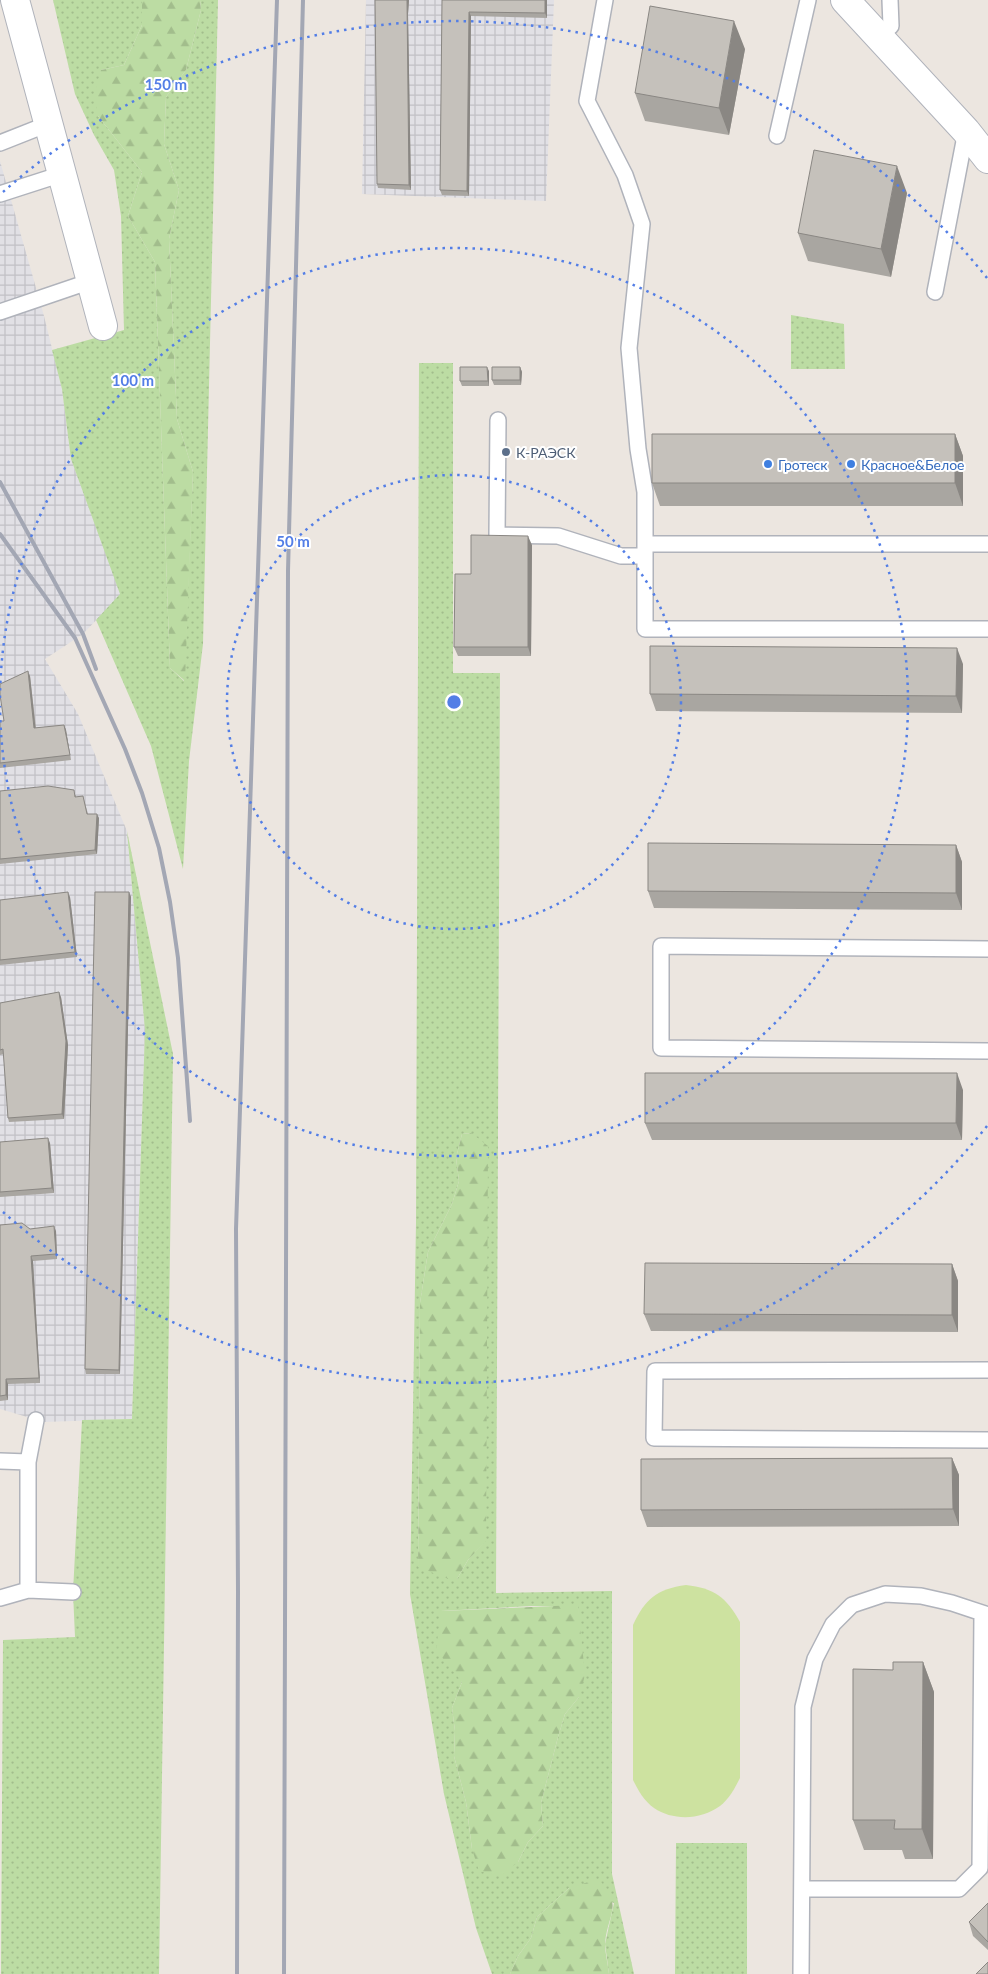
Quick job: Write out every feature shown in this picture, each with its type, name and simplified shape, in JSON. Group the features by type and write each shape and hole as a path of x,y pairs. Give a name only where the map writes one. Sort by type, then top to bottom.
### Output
{"street":[{"path":"15,0 103,326"},
{"path":"845,0 966,131 988,159"}],"lane":[{"path":"605,0 587,102 625,175 642,224 629,348 638,450 645,492 645,629 988,629"},
{"path":"777,136 808,0"},
{"path":"879,37 892,26 890,0"},
{"path":"0,143 48,124"},
{"path":"935,292 966,131"},
{"path":"0,194 62,174"},
{"path":"0,312 91,280"},
{"path":"498,420 497,535 558,536 621,556 645,550 988,544"},
{"path":"988,949 661,946 661,1048 988,1051"},
{"path":"988,1370 655,1371 654,1415 654,1438 988,1440"},
{"path":"28,1590 28,1462 36,1420"},
{"path":"0,1461 28,1462"},
{"path":"0,1598 28,1590 74,1592"},
{"path":"801,1974 803,1707 815,1659 833,1624 852,1605 885,1594 922,1596 952,1602 985,1614 980,1868 959,1889 802,1889"}],"shaded area":[{"path":"366,0 554,0 546,201 362,194"},
{"path":"0,161 44,316 62,389 71,459 121,594 83,634 45,659 78,714 127,831 145,1030 132,1419 44,1422 0,1409"}],"green space":[{"path":"53,0 142,0 142,25 124,65 101,70 98,116 142,172 128,216 155,262 170,668 184,681 193,472 177,419 169,239 179,190 164,144 166,97 186,70 201,10 200,0 218,0 203,644 189,761 183,869 151,746 96,620 120,594 71,459 62,389 52,350 124,330 121,216 114,170 94,135 75,94"},
{"path":"142,0 200,0 201,10 186,70 166,97 164,144 179,190 169,239 177,419 193,472 185,681 170,668 155,262 128,216 142,172 98,116 94,95 101,70 124,65 142,25"},
{"path":"791,315 844,324 845,369 791,369"},
{"path":"419,363 453,363 453,673 500,673 496,1593 612,1591 612,1874 634,1974 609,1974 605,1944 614,1903 569,1888 537,1917 531,1938 518,1956 510,1974 492,1974 476,1928 444,1794 410,1594 416,1222","holes":["471,1133 486,1540 468,1560 457,1579 418,1566 420,1303 428,1252 452,1204 459,1181 456,1158 462,1134","532,1606 578,1606 579,1697 565,1714 558,1737 541,1803 543,1826 528,1842 518,1862 472,1849 466,1802 454,1756 455,1731 452,1708 462,1682 441,1611"]},
{"path":"127,831 173,1054 159,1974 1,1974 3,1640 75,1637 73,1592 82,1420 132,1419 145,1030"},
{"path":"471,1133 488,1146 486,1541 468,1560 457,1579 449,1579 418,1567 420,1303 428,1252 452,1204 459,1181 456,1158 462,1134"},
{"path":"686,1585 712,1591 718,1595 730,1606 740,1622 740,1778 729,1797 720,1806 704,1814 678,1817 662,1812 650,1805 644,1799 633,1780 633,1625 642,1608 653,1597 667,1589"},
{"path":"578,1605 585,1675 579,1697 565,1714 558,1737 541,1803 543,1826 528,1842 518,1862 501,1876 479,1871 472,1849 466,1802 454,1756 455,1731 452,1708 462,1682 436,1650 441,1611"},
{"path":"676,1843 747,1843 747,1974 675,1974"},
{"path":"598,1879 606,1888 612,1903 605,1943 609,1974 510,1974 518,1956 531,1938 537,1917 569,1888"}],"building":[{"path":"375,0 407,0 409,185 377,184"},
{"path":"442,0 545,0 545,13 469,12 467,191 440,190"},
{"path":"650,6 734,21 719,108 635,93"},
{"path":"814,150 897,166 881,249 798,233"},
{"path":"460,367 487,367 488,381 460,381"},
{"path":"492,367 520,367 520,380 492,380"},
{"path":"652,434 955,434 955,483 652,483"},
{"path":"471,535 528,536 528,647 454,647 455,574 471,574"},
{"path":"650,646 957,648 956,696 650,694"},
{"path":"28,671 34,728 64,725 70,755 0,763 0,721 4,721 0,684"},
{"path":"48,786 74,790 75,797 83,796 87,814 97,814 95,850 0,859 0,791"},
{"path":"648,843 956,845 956,893 648,891"},
{"path":"68,892 75,952 0,960 0,900"},
{"path":"95,892 129,892 119,1370 85,1369"},
{"path":"59,992 66,1041 62,1114 8,1118 3,1049 0,1050 0,1003"},
{"path":"645,1073 957,1073 956,1123 645,1123"},
{"path":"48,1138 52,1188 0,1192 0,1142"},
{"path":"22,1223 30,1229 54,1226 56,1254 31,1256 39,1378 6,1379 6,1395 0,1396 0,1225"},
{"path":"645,1263 952,1264 952,1315 644,1314"},
{"path":"952,1458 953,1509 641,1510 641,1459"},
{"path":"893,1662 923,1662 922,1829 894,1829 895,1820 853,1820 853,1669 893,1670"},
{"path":"988,1903 988,1942 969,1922"},
{"path":"988,1962 988,1974 976,1974"}],"railway":[{"path":"237,1974 238,1591 236,1229 277,0"},
{"path":"284,1974 288,571 303,0"},
{"path":"0,482 83,634 96,669"},
{"path":"0,534 75,638 125,749 142,793 159,848 170,902 178,958 190,1121"}],"place":[{"name":"К-РАЭСК","path":"506,452"},
{"name":"Гротеск","path":"768,464"},
{"name":"Красное&Белое","path":"851,464"}]}
